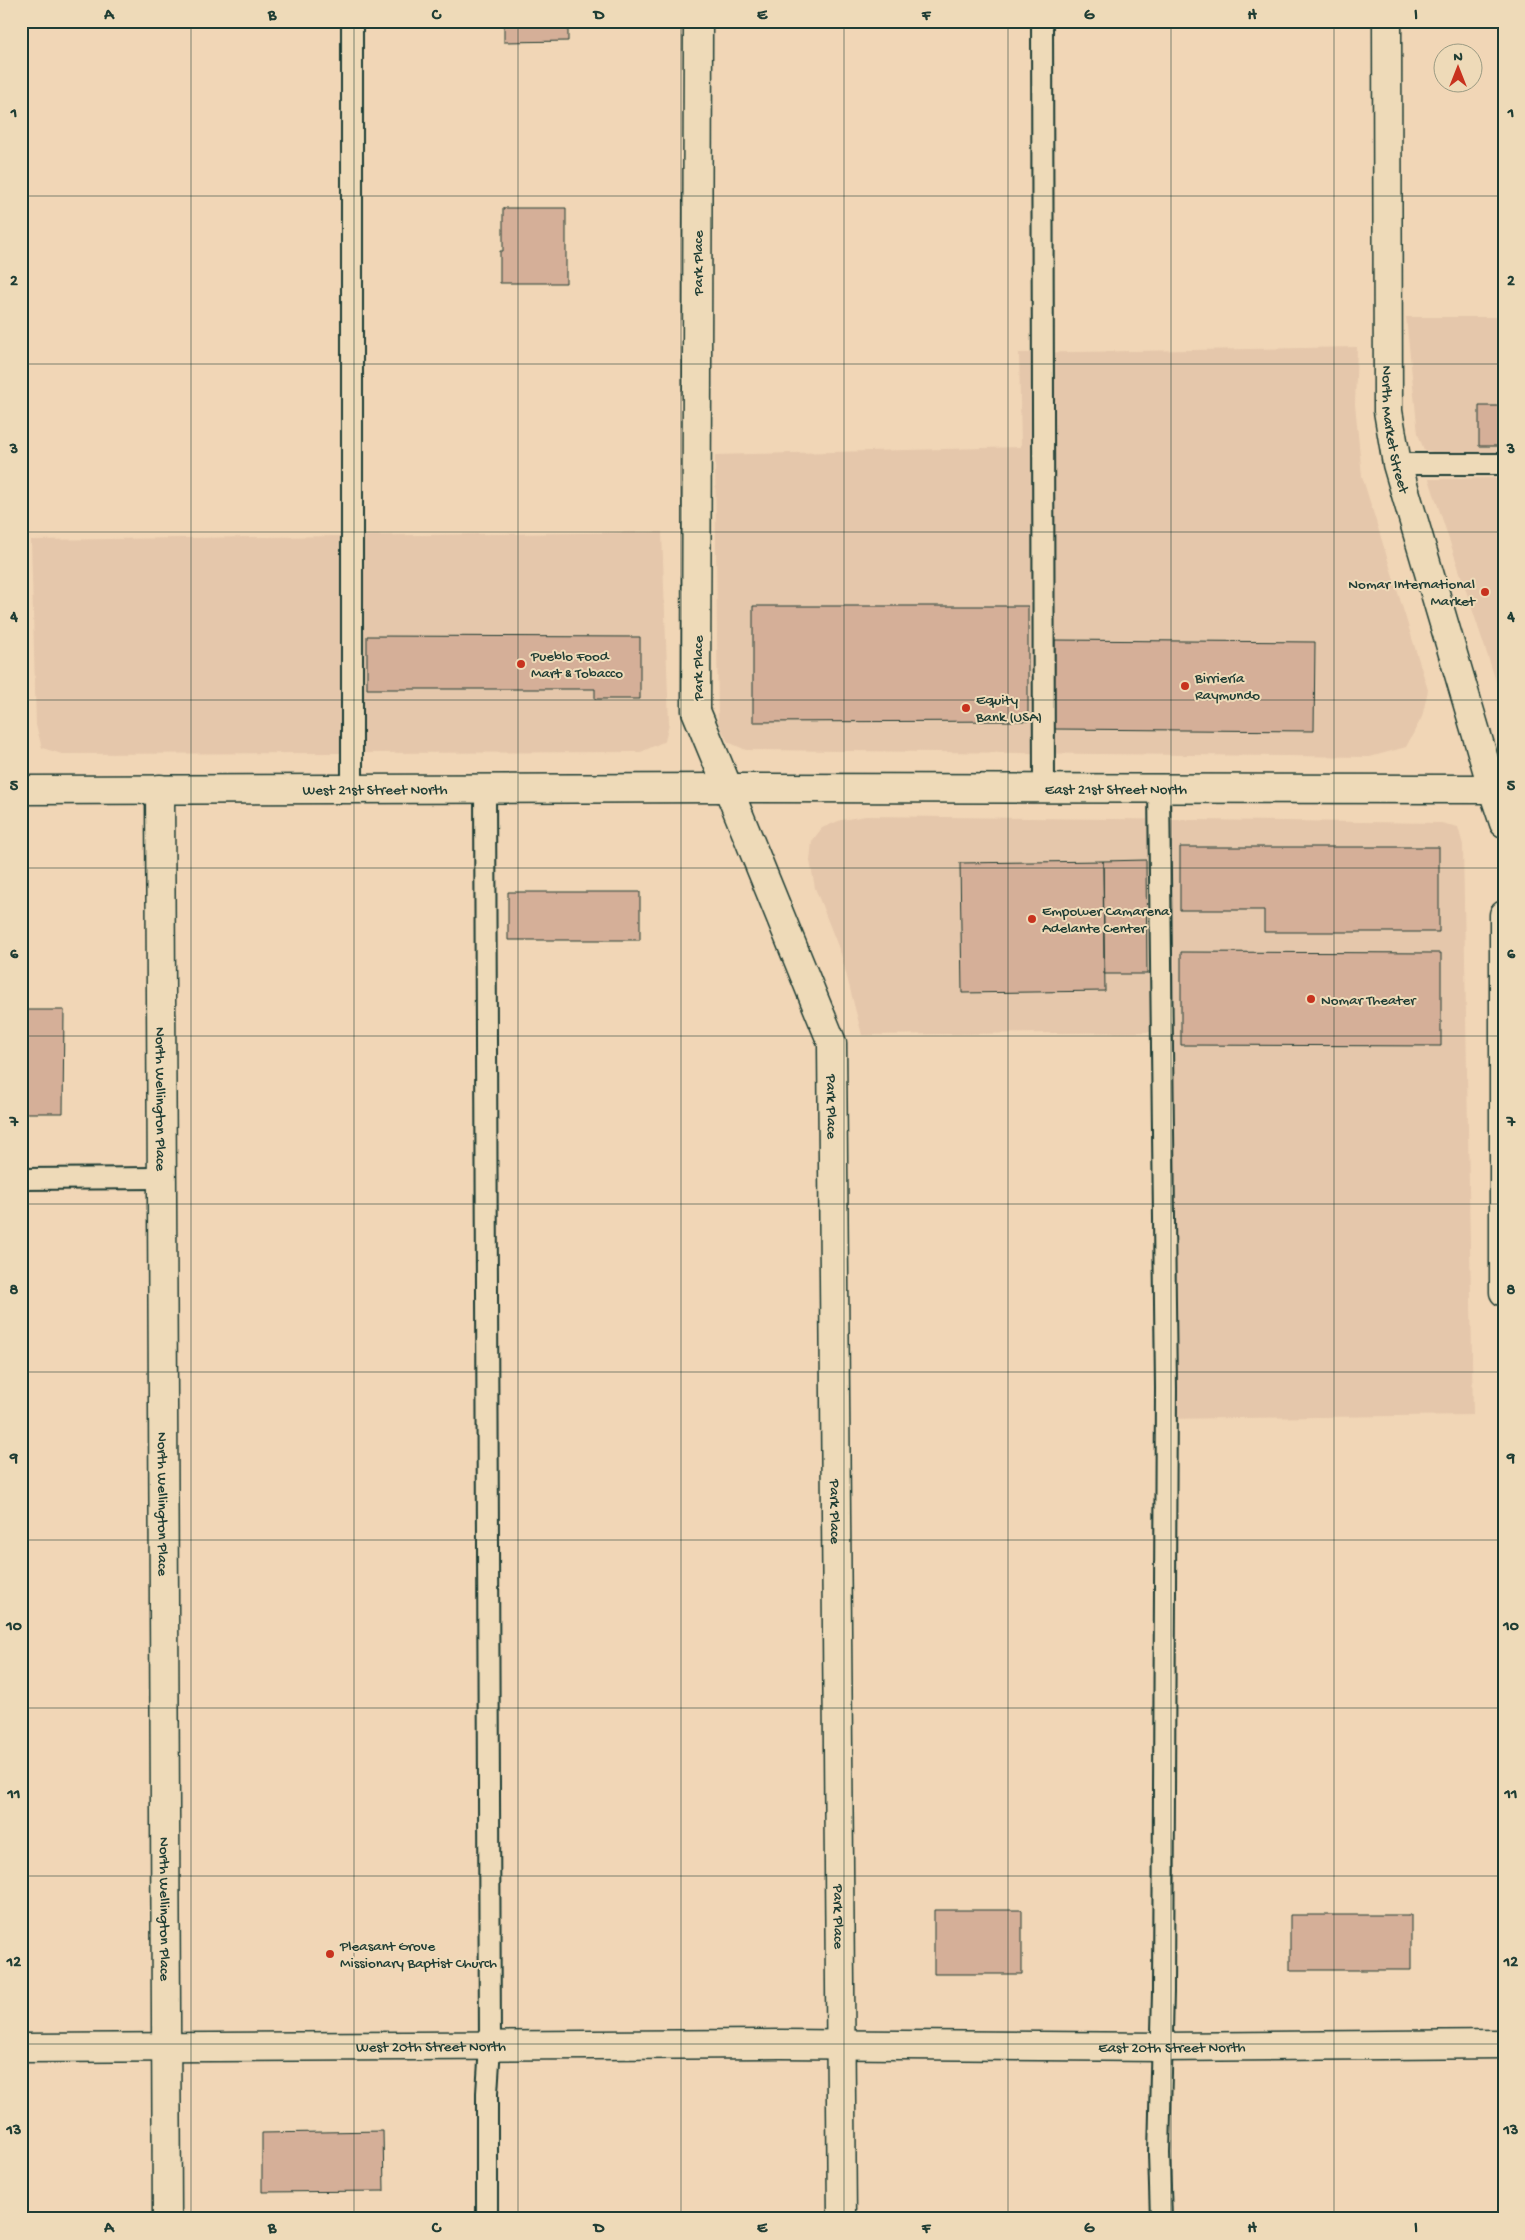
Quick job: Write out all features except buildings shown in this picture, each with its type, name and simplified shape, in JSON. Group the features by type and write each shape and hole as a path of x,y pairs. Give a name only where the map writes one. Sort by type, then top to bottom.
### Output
{"street":[{"name":"Park Place","path":"698,21 696,711 832,1043 842,2219"},
{"name":"North Market Street","path":"1387,21 1388,411 1397,464 1498,790 1504,823"},
{"name":"West 21st Street North","path":"21,790 728,788"},
{"name":"East 21st Street North","path":"728,788 1498,790"},
{"name":"North Wellington Place","path":"160,789 167,2219"},
{"path":"1504,915 1504,1292"},
{"name":"West 20th Street North","path":"21,2048 840,2044"},
{"name":"East 20th Street North","path":"840,2044 1162,2047 1504,2044"}],"lane":[{"path":"352,21 352,788"},
{"path":"1042,21 1044,790"},
{"path":"1397,464 1504,464"},
{"path":"485,788 490,2046 487,2093 488,2219"},
{"path":"1160,790 1166,1378 1161,2219"},
{"path":"21,1179 162,1178"}],"shaded area":[{"path":"1406,317 1504,317 1504,455 1445,455 1424,450 1418,434"},
{"path":"1357,347 1355,404 1362,476 1428,690 1422,717 1406,747 1370,757 746,750 728,742 718,723 715,455 1021,447 1019,353"},
{"name":"Nomar International Market","path":"1504,478 1504,705 1429,479"},
{"path":"662,532 669,723 665,741 641,752 62,754 42,748 36,725 31,540"},
{"path":"866,816 1441,823 1458,827 1463,845 1473,1415 1157,1419 1152,1032 862,1035 841,954 815,888 810,861 812,841 822,828 841,820"}],"place":[{"name":"Nomar International Market","path":"1485,592"},
{"name":"Pueblo Food Mart & Tobacco","path":"521,664"},
{"name":"Birriería Raymundo","path":"1185,686"},
{"name":"Equity Bank (USA)","path":"966,708"},
{"name":"Empower Camarena Adelante Center","path":"1032,919"},
{"name":"Nomar Theater","path":"1311,999"},
{"name":"Pleasant Grove Missionary Baptist Church","path":"330,1954"}]}
